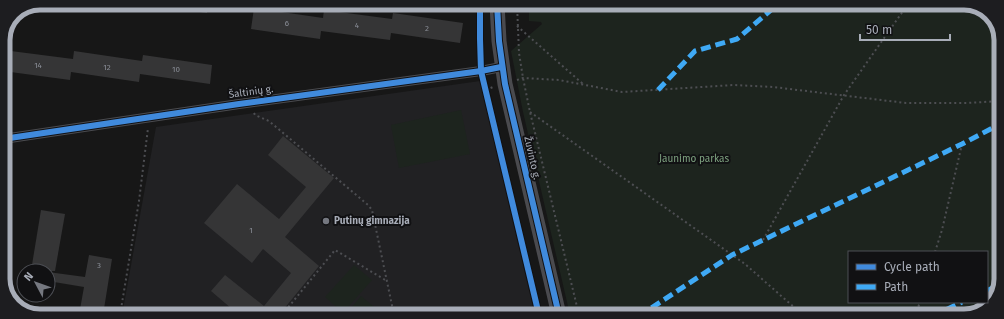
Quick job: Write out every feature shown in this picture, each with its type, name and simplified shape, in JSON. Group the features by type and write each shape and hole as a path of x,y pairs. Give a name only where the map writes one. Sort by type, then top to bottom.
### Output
{"street":[{"name":"Žuvinto g.","path":"497,10 502,67 505,84 558,309"},
{"name":"Šaltinių g.","path":"10,138 502,67"}],"path":[{"path":"517,10 519,53 523,78 577,309"},
{"path":"762,240 844,95 904,10"},
{"path":"517,26 584,84"},
{"path":"486,90 523,78 559,80 622,92 734,85 773,87 906,103 967,103 994,101"},
{"path":"249,103 256,115 269,121 372,210 393,309"},
{"path":"530,112 746,264 796,309"},
{"path":"121,309 139,201 150,117"},
{"path":"936,251 962,144"},
{"path":"287,309 335,250 387,281"}],"shaded area":[{"name":"Putinų gimnazija","path":"480,81 534,309 123,309 156,127"}],"green space":[{"name":"Jaunimo parkas","path":"529,10 964,10 972,11 984,17 992,28 994,38 994,279 993,287 989,296 988,298 988,251 848,251 848,303 982,303 968,309 569,309 523,112 511,51 542,24 541,22 529,21"},
{"path":"461,110 470,154 399,168 391,125"},
{"path":"354,265 372,280 347,309 338,309 325,297"},
{"path":"361,296 377,309 350,309"}],"building":[{"path":"185,10 208,10 207,13"},
{"path":"254,10 268,10 323,18 324,10 392,19 393,13 463,23 460,43 391,33 390,40 321,31 320,39 251,29"},
{"path":"10,51 73,59 74,51 142,61 143,55 212,65 210,84 140,74 139,82 71,72 70,80 10,72"},
{"path":"283,136 334,178 285,237 319,266 284,309 232,309 211,291 225,275 264,306 291,273 263,249 252,263 204,223 237,184 279,219 306,187 268,155"},
{"path":"41,210 65,214 56,265 56,263 32,263"},
{"path":"89,255 112,259 104,309 80,309 84,287 56,282 56,273 85,277"}],"marked path":[{"path":"658,90 695,51 737,39 771,10"},
{"path":"650,309 732,255 994,127"},
{"path":"988,290 993,288"},
{"path":"948,309 960,303"}],"cycle path":[{"path":"480,10 481,71 538,309"},
{"path":"497,10 499,41 505,84 558,309"},
{"path":"10,138 501,67"}],"place":[{"name":"Putinų gimnazija","path":"326,221"}]}
